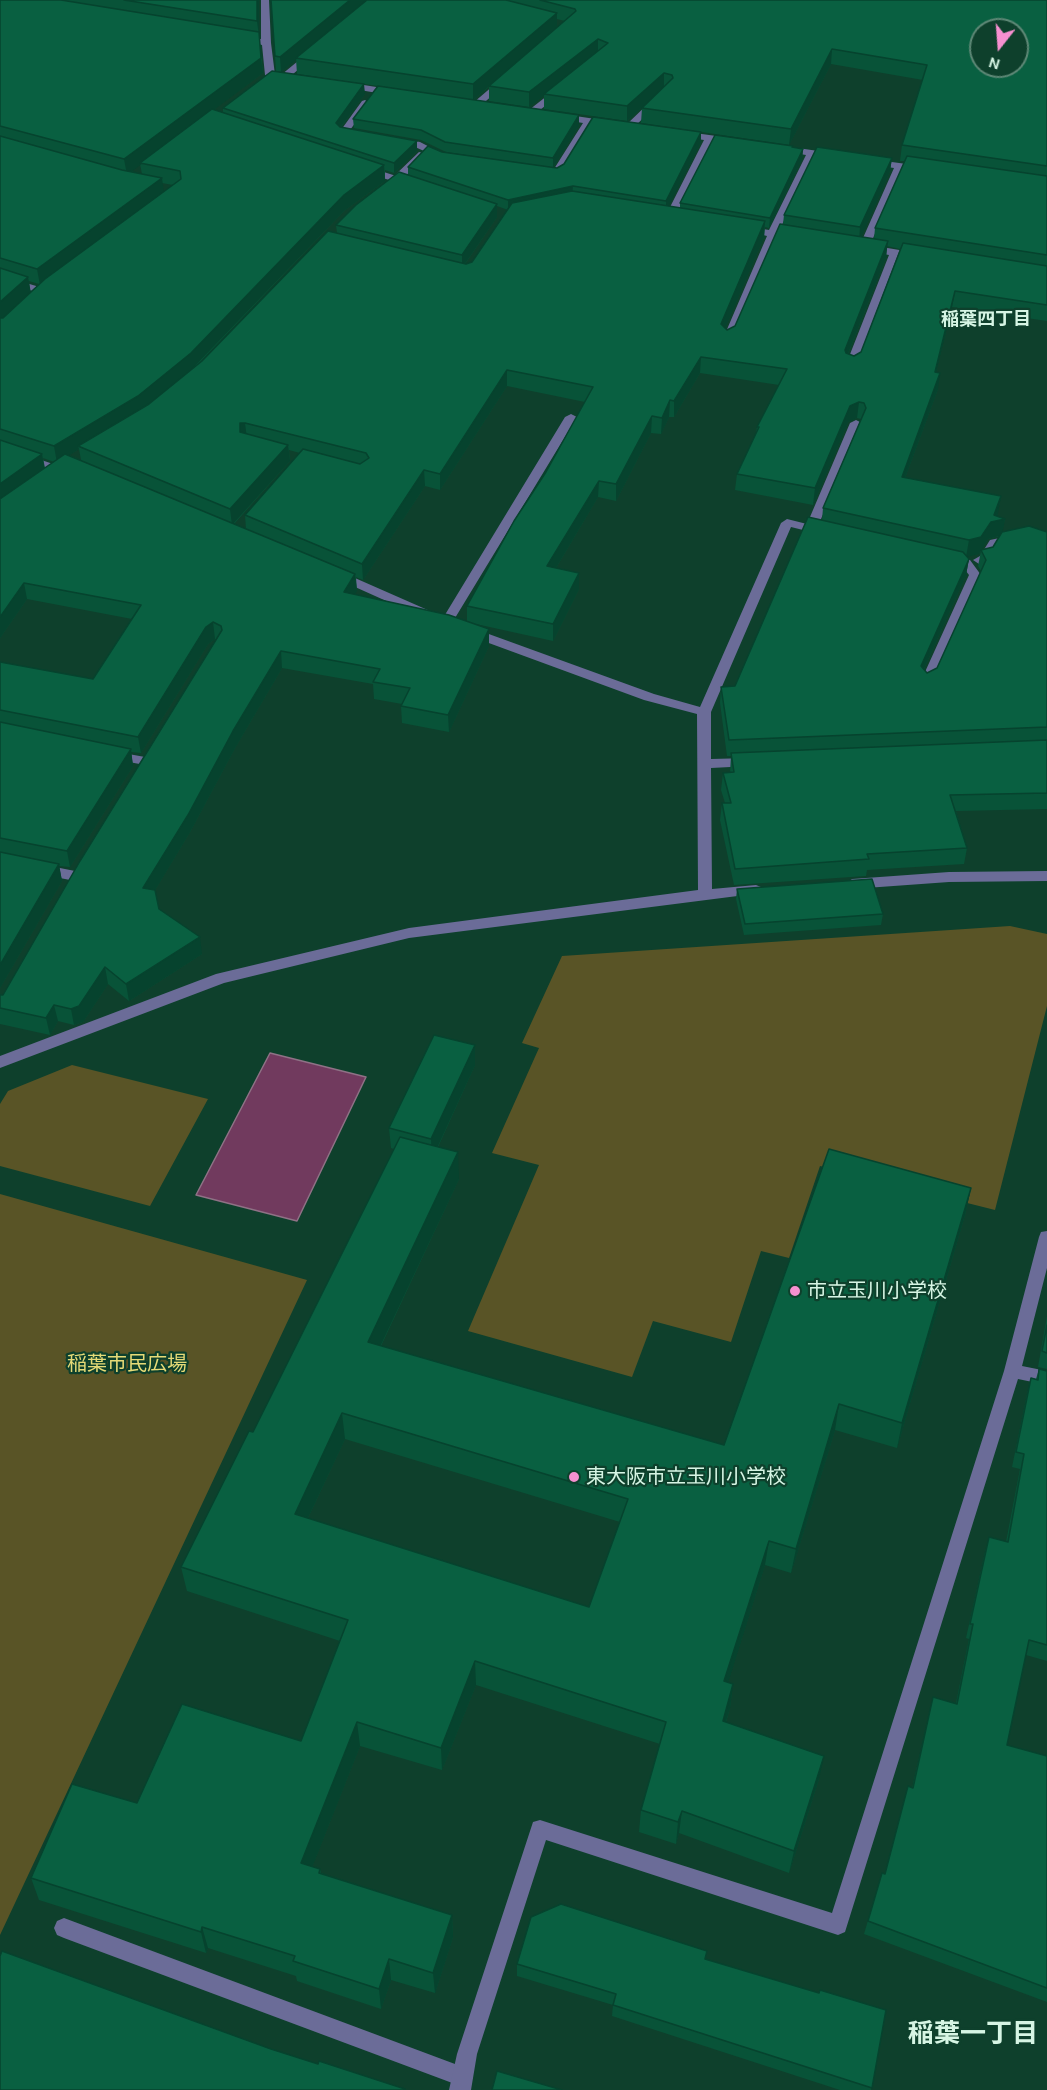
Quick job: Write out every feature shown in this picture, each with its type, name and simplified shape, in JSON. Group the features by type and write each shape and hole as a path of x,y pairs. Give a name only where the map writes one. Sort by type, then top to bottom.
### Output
{"street":[{"path":"265,0 266,78 284,76 296,78"},
{"path":"232,38 266,44"},
{"path":"284,76 320,47"},
{"path":"476,105 510,76"},
{"path":"330,83 409,95"},
{"path":"532,112 566,85"},
{"path":"365,136 344,132 375,90"},
{"path":"629,127 666,92"},
{"path":"465,103 487,106"},
{"path":"521,111 544,114"},
{"path":"555,116 640,128"},
{"path":"534,170 557,173 589,121"},
{"path":"664,132 744,143"},
{"path":"681,219 664,216 710,138"},
{"path":"386,139 417,144 443,157 455,158"},
{"path":"778,148 845,158"},
{"path":"392,183 428,149"},
{"path":"727,341 773,233 812,153"},
{"path":"856,160 934,171"},
{"path":"353,165 392,183 419,187"},
{"path":"864,247 900,166"},
{"path":"739,228 807,238"},
{"path":"852,246 925,257"},
{"path":"851,367 894,252"},
{"path":"0,278 38,295 52,284"},
{"path":"446,622 571,417"},
{"path":"811,528 856,423"},
{"path":"0,449 58,469"},
{"path":"705,894 704,712 788,523 832,533"},
{"path":"934,556 966,563 984,559 994,543 1038,534 1047,536"},
{"path":"926,683 975,574 966,563"},
{"path":"322,568 446,622 649,697 704,712"},
{"path":"100,752 145,761"},
{"path":"705,764 764,761"},
{"path":"0,861 75,876"},
{"path":"833,885 949,877 1047,876"},
{"path":"0,1062 222,978 387,938 420,931 705,894 775,889"},
{"path":"64,1928 462,2084 467,2054 540,1829 838,1925 1012,1371 1047,1237"},
{"path":"1012,1371 1047,1378"}],"green space":[{"path":"1010,926 1047,934 1047,1006 995,1210 820,1166 789,1258 761,1251 731,1342 653,1321 632,1377 468,1331 539,1165 492,1153 539,1048 522,1043 562,956"},
{"path":"72,1065 208,1099 150,1206 0,1166 0,1104 8,1091"},
{"name":"稲葉市民広場","path":"0,1194 307,1280 0,1935"}],"shaded area":[{"path":"270,1053 366,1077 297,1221 196,1195"}],"building":[{"path":"0,0 61,0 259,32 261,58 124,159 0,126"},
{"path":"124,0 257,0 257,21"},
{"path":"271,0 350,0 280,57 275,56"},
{"path":"367,0 506,0 557,13 473,84 296,58"},
{"path":"540,0 1047,0 1047,166 902,145 927,65 832,49 791,129 642,108 673,78 672,75 664,73 627,106 544,94 608,43 598,39 529,92 489,86 576,11"},
{"path":"272,71 364,84 336,123 340,127 417,141 394,163 223,108"},
{"path":"378,86 579,115 553,158 445,142 421,130 353,119"},
{"path":"212,109 384,165 344,195 191,353 138,396 54,446 0,429 0,318 3,318 45,279 181,179 180,171 140,163"},
{"path":"593,117 701,132 666,201 573,186 508,200 408,167 428,146 442,152 557,168 564,164"},
{"path":"715,135 803,149 770,218 680,203"},
{"path":"0,136 122,170 162,178 37,269 0,258"},
{"path":"817,147 892,158 860,227 784,215"},
{"path":"907,156 1047,176 1047,255 875,228"},
{"path":"399,172 497,204 462,255 336,225 356,205"},
{"path":"572,191 765,221 721,324 727,330 735,326 780,224 888,241 845,350 846,353 854,356 861,352 903,243 1047,266 1047,305 955,291 935,372 940,373 902,477 1001,496 994,515 1005,519 991,522 981,537 969,540 823,508 866,408 864,403 859,402 850,406 815,488 737,474 759,427 757,427 787,369 701,357 674,401 670,400 662,418 652,416 616,484 599,481 547,566 579,573 553,624 467,606 593,387 507,370 440,474 424,470 362,564 245,515 303,449 360,464 369,458 366,453 240,423 240,432 288,445 230,509 78,446 149,404 202,361 328,231 466,264 472,262 512,203"},
{"path":"0,268 28,277 0,302"},
{"path":"0,440 42,454 0,484"},
{"path":"65,454 355,574 344,592 449,615 489,629 448,715 401,706 410,688 373,682 380,669 281,651 233,731 188,815 143,888 155,890 159,909 200,937 126,984 105,967 79,1006 71,1009 54,1005 46,1018 0,1008 0,995 3,995 80,861 222,630 221,626 213,622 206,627 138,737 0,710 0,662 93,679 141,605 24,583 0,617 0,499"},
{"path":"808,517 963,552 969,559 921,666 927,673 937,668 986,560 981,550 993,547 1002,532 1029,526 1047,532 1047,727 729,740 721,687 735,686"},
{"path":"0,722 131,749 67,851 0,838"},
{"path":"1047,740 1047,793 950,795 967,848 867,854 869,859 735,869 722,803 731,803 723,773 734,772 731,753"},
{"path":"0,852 59,864 0,965"},
{"path":"872,879 883,914 745,924 737,889"},
{"path":"434,1035 475,1045 431,1139 389,1128"},
{"path":"400,1137 458,1152 368,1342 724,1445 829,1149 971,1188 902,1423 839,1404 796,1549 769,1541 724,1681 733,1684 723,1721 824,1756 794,1851 682,1811 678,1822 641,1810 666,1722 475,1661 441,1748 357,1722 301,1863 320,1869 319,1873 452,1915 433,1973 389,1959 379,1989 293,1961 295,1956 202,1927 201,1932 31,1878 72,1784 137,1803 182,1704 301,1741 348,1620 181,1567 249,1431 253,1432","holes":["342,1413 628,1499 589,1607 295,1514"]},
{"path":"1047,1325 1047,1353 1042,1351"},
{"path":"1039,1369 1047,1371 1047,1645 1029,1640 1007,1745 1047,1756 1047,1988 868,1921 882,1873 885,1874 908,1786 913,1788 933,1697 957,1704 973,1624 970,1624 989,1537 1008,1542 1024,1454 1016,1452 1031,1378 1038,1380"},
{"path":"561,1904 707,1951 705,1959 819,1993 820,1990 886,2010 872,2088 613,2005 616,1994 517,1964 531,1917"},
{"path":"2,1951 271,2049 318,2064 319,2061 405,2090 0,2090 0,1956"},
{"path":"497,2071 562,2090 492,2090"}],"place":[{"name":"市立玉川小学校","path":"795,1291"},
{"name":"東大阪市立玉川小学校","path":"574,1477"}],"district":[{"name":"稲葉四丁目","path":"986,320"},
{"name":"稲葉一丁目","path":"973,2035"}]}
